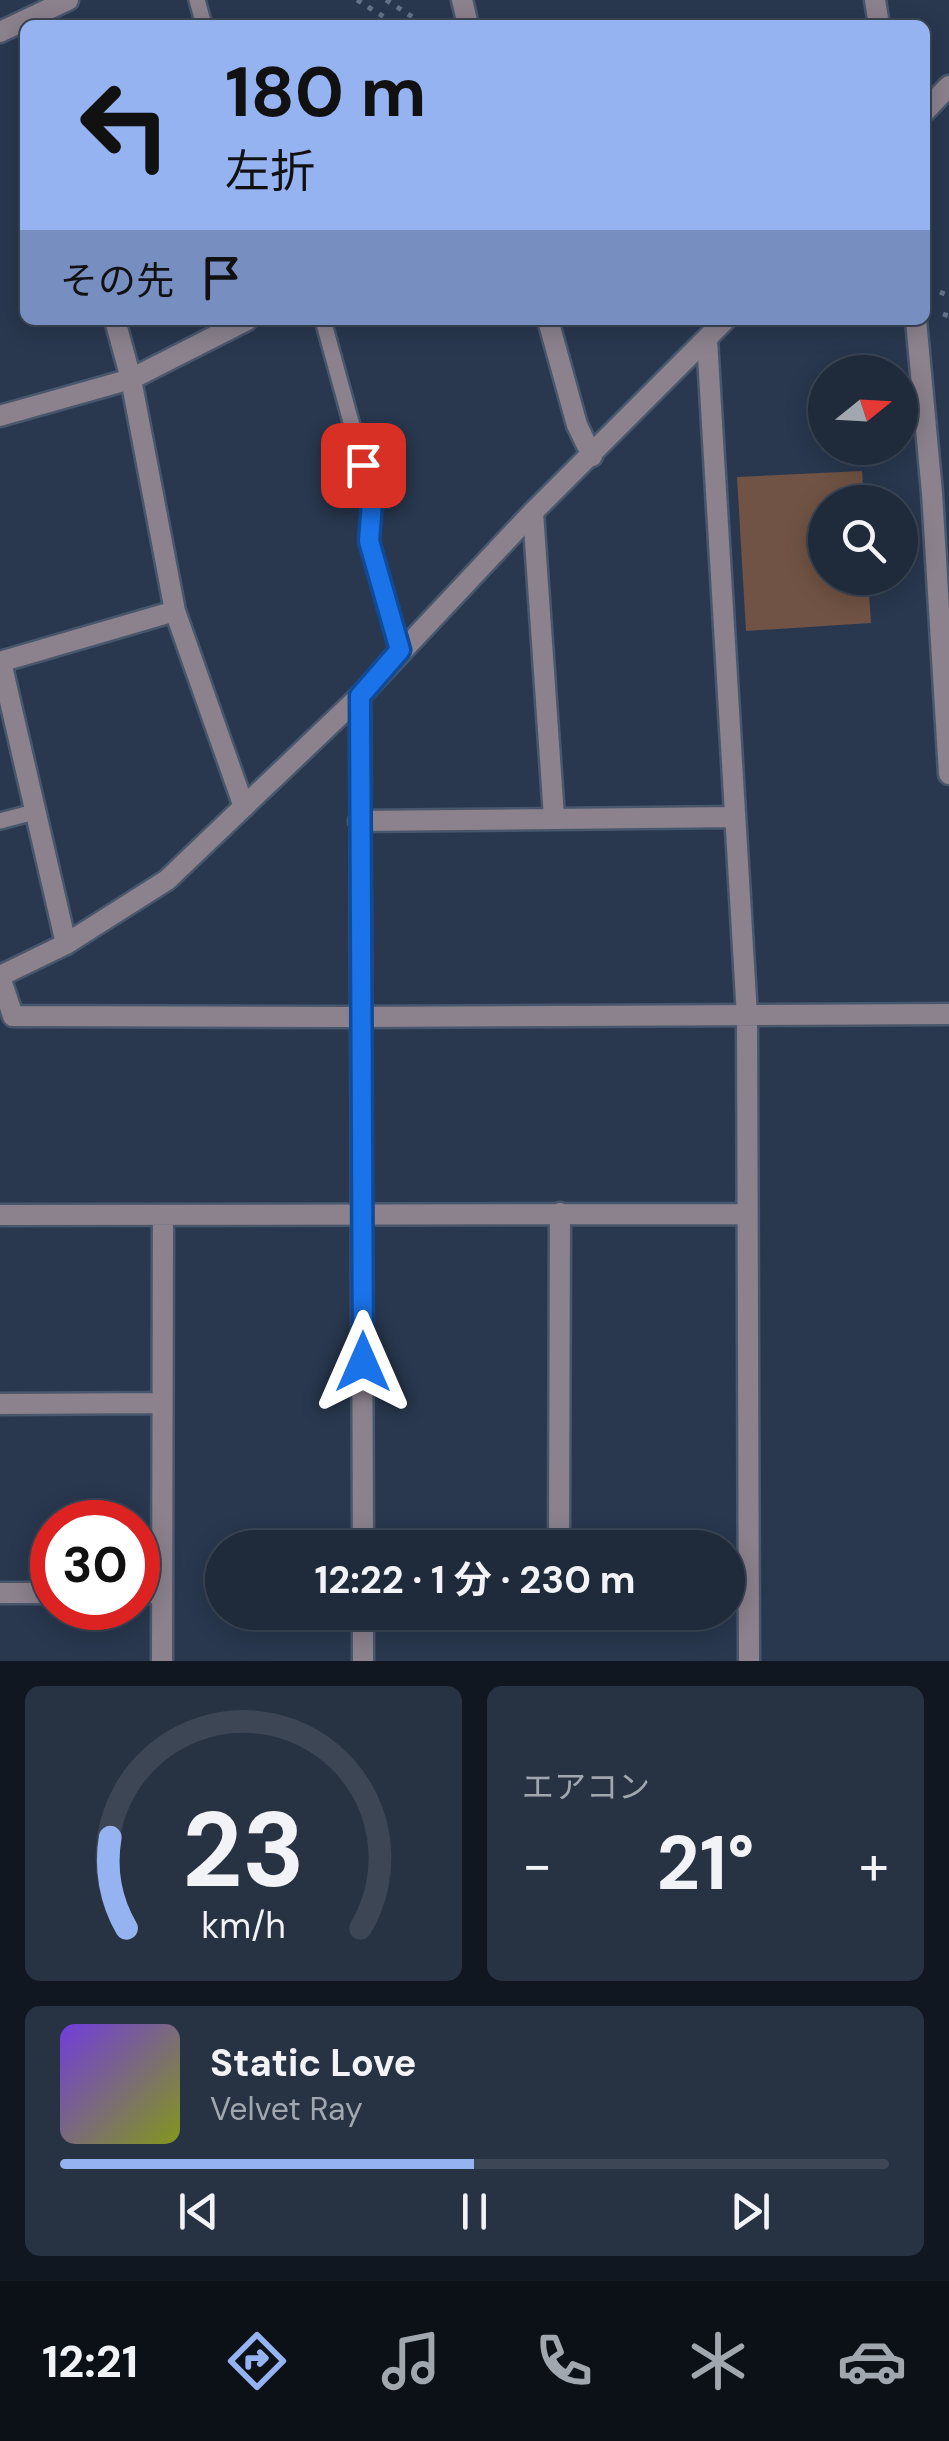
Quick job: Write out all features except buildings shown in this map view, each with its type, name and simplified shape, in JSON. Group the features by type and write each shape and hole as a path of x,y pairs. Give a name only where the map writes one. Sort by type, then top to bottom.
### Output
{"street":[{"path":"32,14 68,0"},
{"path":"930,106 949,86"},
{"path":"116,325 131,379 175,611 244,808"},
{"path":"0,416 131,379 237,325"},
{"path":"549,325 577,426 592,456"},
{"path":"720,325 533,512 360,696 167,880 66,944 0,976 13,1016 949,1014"},
{"path":"916,325 932,493 949,774"},
{"path":"706,339 748,1016 739,1530"},
{"path":"533,512 554,817"},
{"path":"66,944 0,662 175,611"},
{"path":"360,696 364,1530"},
{"path":"359,821 735,817"},
{"path":"559,1530 560,1213"},
{"path":"0,1215 746,1214"},
{"path":"162,1215 162,1661"},
{"path":"0,1404 162,1403"},
{"path":"0,1592 30,1593"},
{"path":"364,1630 364,1661"},
{"path":"743,1630 749,1661"}],"lane":[{"path":"324,325 372,502 369,541 400,650"},
{"path":"0,820 34,812"}],"path":[{"path":"357,0 389,20"},
{"path":"386,0 417,20"},
{"path":"940,292 949,296"}],"route":[{"path":"363,465 372,502 369,541 400,650 360,696 363,1362"}]}
